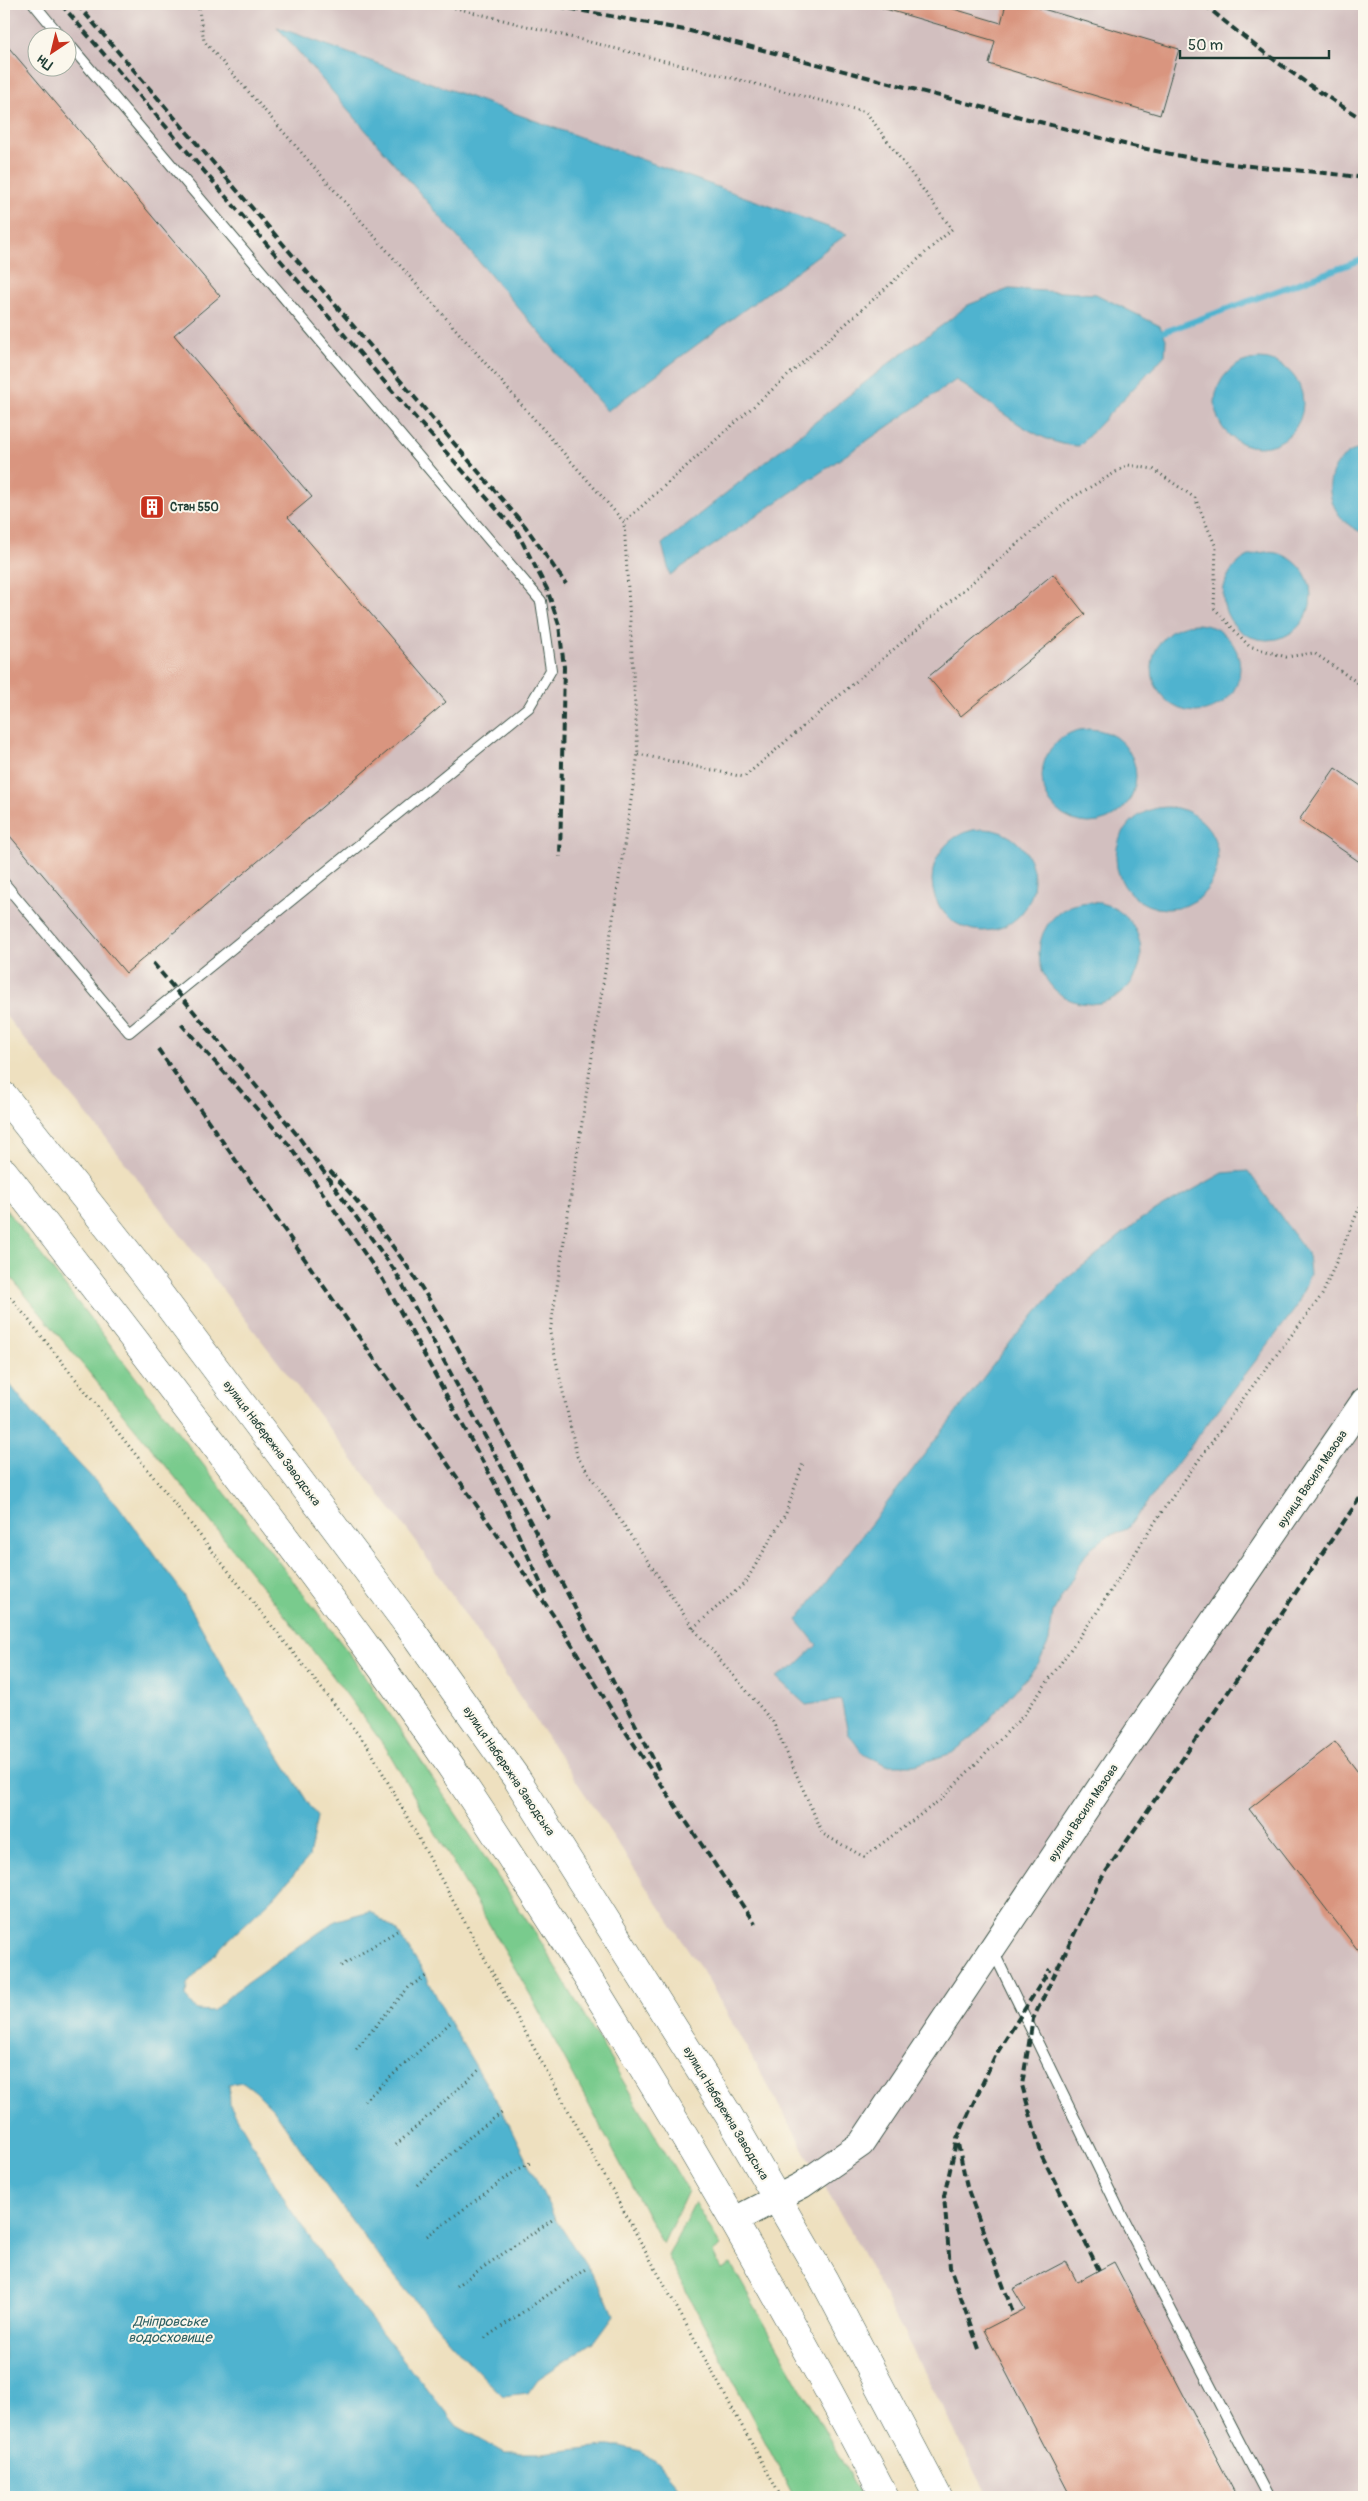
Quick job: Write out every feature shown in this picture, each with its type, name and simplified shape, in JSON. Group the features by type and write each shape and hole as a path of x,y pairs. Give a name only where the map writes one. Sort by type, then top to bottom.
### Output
{"main road":[{"name":"вулиця Набережна Заводська","path":"4,1096 153,1284 406,1621 518,1779 728,2114 824,2280 938,2497"},
{"path":"4,1172 104,1298 368,1648 477,1805 578,1963 733,2221 791,2320 885,2497"}],"street":[{"name":"вулиця Василя Мазова","path":"733,2221 802,2184 861,2144 1136,1734 1364,1401"}],"lane":[{"path":"34,4 54,28"},
{"path":"4,884 130,1032 529,707 551,670 541,601 78,55"},
{"path":"992,1949 1122,2216 1268,2497"}],"path":[{"path":"198,4 204,41 624,522 638,754 550,1333 577,1456 693,1628 773,1722 823,1834 864,1857 940,1800 1023,1716 1095,1616 1163,1510 1242,1400 1322,1295 1364,1197"},
{"path":"440,4 866,112 952,229 624,522"},
{"path":"638,754 744,777 1070,499 1128,465 1153,469 1195,498 1216,547 1214,608 1249,646 1286,657 1314,653 1364,687"},
{"path":"4,1289 368,1748 781,2497"},
{"path":"693,1628 745,1583 786,1513 802,1463"},
{"path":"341,1966 397,1930"},
{"path":"356,2049 409,1987 426,1976"},
{"path":"364,2101 450,2023"},
{"path":"396,2145 479,2070"},
{"path":"417,2185 474,2133 503,2112"},
{"path":"427,2236 517,2170 530,2163"},
{"path":"456,2286 555,2218"},
{"path":"485,2338 587,2268"}],"shaded area":[{"path":"4,4 1364,4 1364,2497 989,2497 858,2245 707,1978 414,1539 106,1138 4,1014"}],"green space":[{"path":"4,1207 352,1657 541,1942 688,2191 663,2244 531,1996 386,1748 332,1675 184,1488 4,1269"},
{"path":"695,2202 721,2247 713,2253 721,2269 731,2264 862,2497 794,2497 668,2256"}],"water":[{"path":"277,27 847,234 607,411"},
{"path":"1009,289 1096,294 1160,326 1166,339 1165,355 1079,446 1063,444 1030,431 956,380 670,575 662,544 897,357 968,305"},
{"path":"1259,359 1276,362 1290,372 1300,386 1303,403 1300,420 1290,434 1276,444 1259,447 1242,444 1228,434 1218,420 1215,403 1218,386 1228,372 1242,362"},
{"path":"1364,447 1364,533 1343,520 1331,499 1330,487 1337,465 1346,455"},
{"path":"1267,552 1284,555 1298,565 1308,579 1311,596 1308,613 1298,627 1284,637 1267,640 1250,637 1236,627 1226,613 1223,596 1226,579 1236,565 1250,555"},
{"path":"1196,624 1213,627 1227,637 1237,651 1240,668 1237,685 1227,699 1213,709 1196,712 1179,709 1165,699 1155,685 1152,668 1155,651 1165,637 1179,627"},
{"path":"1089,729 1107,732 1123,742 1133,758 1136,776 1133,794 1123,810 1107,820 1089,823 1071,820 1055,810 1045,794 1042,776 1045,758 1055,742 1071,732"},
{"path":"1167,807 1187,811 1203,822 1214,838 1218,858 1214,878 1203,894 1187,905 1167,909 1147,905 1131,894 1120,878 1116,858 1120,838 1131,822 1147,811"},
{"path":"983,829 1002,833 1019,844 1030,861 1034,880 1030,899 1019,916 1002,927 983,931 964,927 947,916 936,899 932,880 936,861 947,844 964,833"},
{"path":"1090,902 1109,906 1126,917 1137,934 1141,953 1137,972 1126,989 1109,1000 1090,1004 1071,1000 1054,989 1043,972 1039,953 1043,934 1054,917 1071,906"},
{"path":"1248,1171 1308,1254 1310,1274 1296,1308 1127,1529 1106,1537 1087,1552 1053,1612 1049,1641 1038,1665 975,1735 952,1753 915,1765 886,1765 863,1754 848,1733 841,1700 806,1705 776,1677 796,1665 817,1645 797,1620 1013,1339 1064,1281 1141,1219 1223,1173"},
{"name":"Дніпровське водосховище","path":"4,1377 44,1427 117,1504 178,1586 230,1678 317,1817 309,1857 274,1897 224,1944 187,1984 186,1997 197,2010 213,2011 234,1992 337,1920 370,1911 397,1931 426,1976 450,2023 503,2112 555,2218 607,2298 614,2315 595,2341 538,2379 528,2393 503,2396 470,2363 409,2295 353,2223 274,2110 243,2082 229,2084 230,2105 288,2206 340,2281 457,2426 505,2453 543,2453 605,2446 621,2446 641,2451 657,2463 686,2497 4,2497"}],"building":[{"path":"882,4 937,4 1001,23 1006,4 1026,4 1179,49 1160,115 989,64 995,41 882,8"},
{"name":"Стан 550","path":"4,42 28,70 28,78 35,78 220,296 174,335 312,497 288,517 446,702 126,973 4,829"},
{"path":"1053,574 1085,614 961,716 928,677"},
{"path":"1335,768 1364,788 1364,865 1299,820"},
{"path":"1335,1742 1364,1780 1364,1958 1249,1809"},
{"path":"1066,2261 1077,2282 1114,2262 1237,2497 1071,2497 984,2330 1025,2309 1013,2289"}],"waterway":[{"path":"1164,332 1364,259"}],"railway":[{"path":"61,4 406,407 517,532 547,589 559,625 564,667 560,857"},
{"path":"77,4 525,526 566,584"},
{"path":"547,4 690,31 1128,145 1219,162 1364,178"},
{"path":"1204,4 1282,65 1322,94 1364,120"},
{"path":"153,963 298,1136 395,1271 505,1473 659,1770"},
{"path":"181,1024 290,1146 383,1280 494,1482 546,1595"},
{"path":"158,1049 558,1622 619,1722 755,1924"},
{"path":"330,1171 377,1226 433,1306 549,1519"},
{"path":"1099,2270 1042,2156 1022,2085 1033,2019 1101,1879 1364,1492"},
{"path":"979,2349 950,2267 944,2196 957,2139 995,2056 1050,1969"},
{"path":"958,2144 967,2187 1014,2315"}],"place":[{"name":"Стан 550","path":"152,507"}]}
